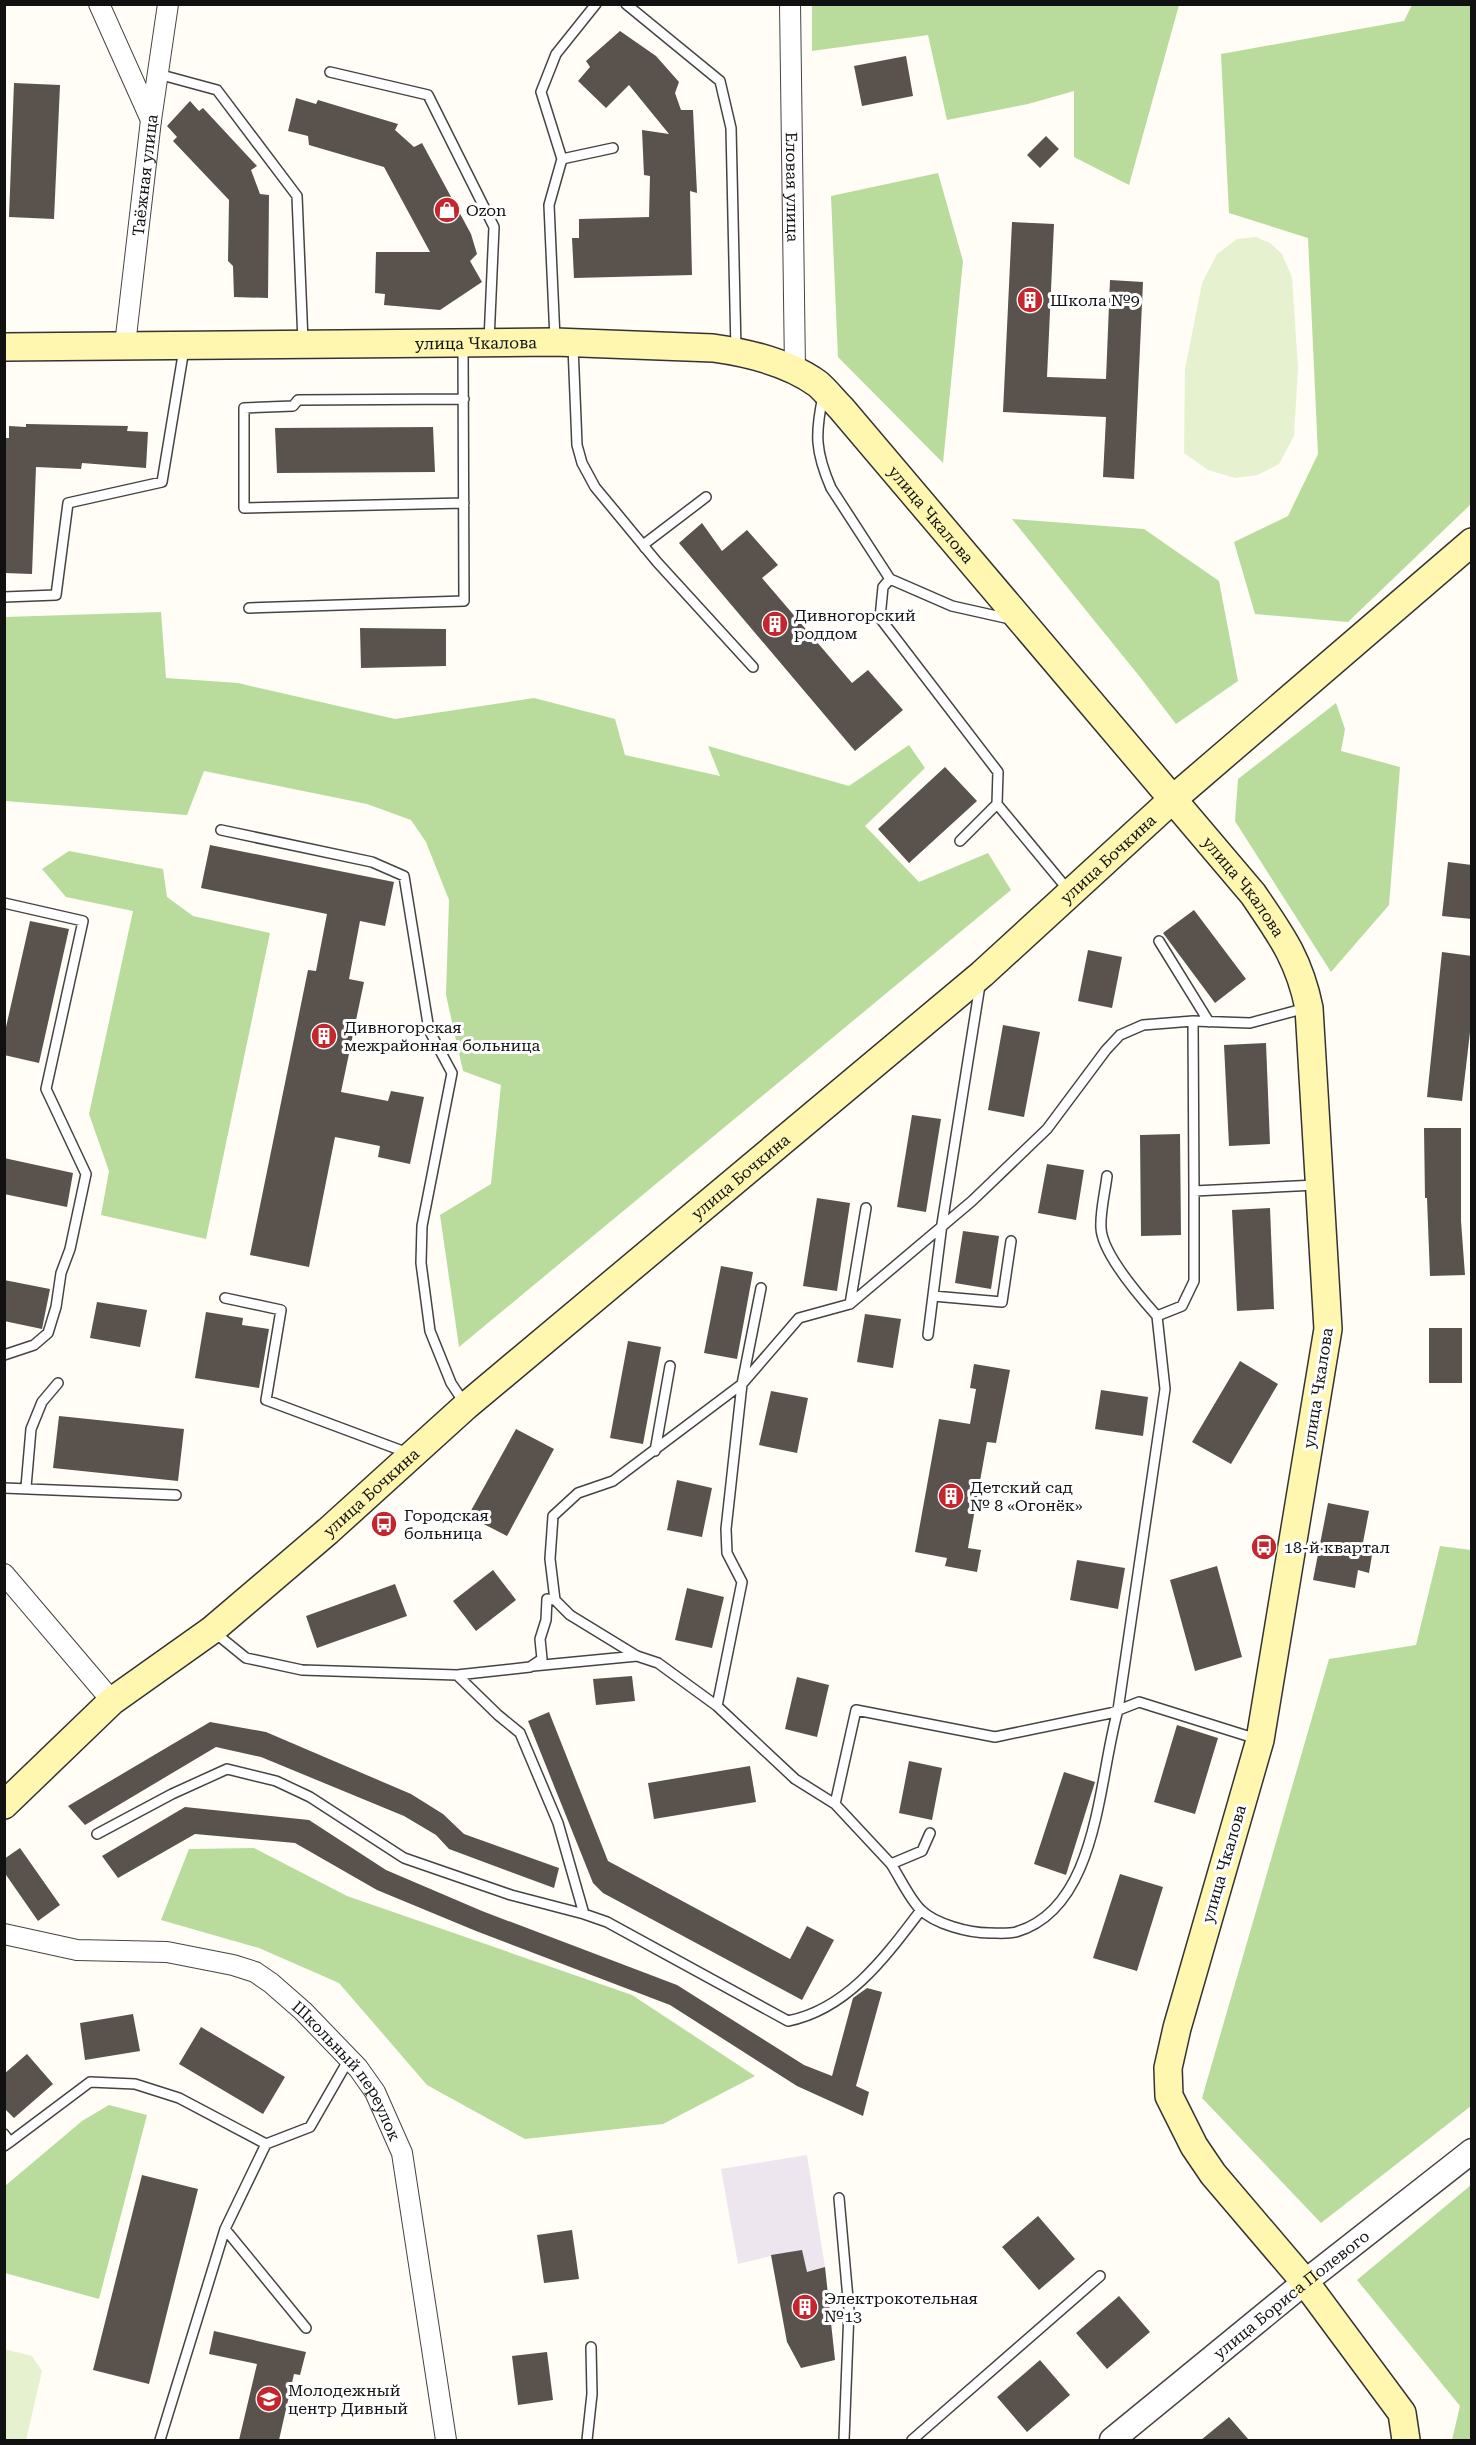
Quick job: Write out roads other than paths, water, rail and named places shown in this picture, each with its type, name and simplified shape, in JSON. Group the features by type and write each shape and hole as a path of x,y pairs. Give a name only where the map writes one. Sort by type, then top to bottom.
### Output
{"main road":[{"name":"улица Чкалова","path":"4,347 564,342 713,348 736,351 795,370 824,390 1253,894 1286,942 1303,980 1309,1008 1328,1329 1260,1740 1177,2028 1168,2068 1169,2096 1194,2146 1213,2174 1305,2282 1401,2413 1406,2440"},
{"name":"улица Бочкина","path":"4,1805 112,1701 212,1630 328,1531 466,1406 982,974 1173,799 1472,542"}],"street":[{"path":"99,4 151,120"},
{"name":"Таёжная улица","path":"125,345 151,120 168,4"},
{"name":"Еловая улица","path":"790,4 795,370"},
{"path":"4,1574 112,1701"},
{"name":"Школьный переулок","path":"4,1934 77,1950 167,1952 255,1972 272,1983 303,2011 349,2059 375,2092 402,2153 446,2440"},
{"name":"улица Бориса Полевого","path":"1112,2440 1305,2282 1472,2151"}],"lane":[{"path":"596,4 556,54 541,92 562,159 549,205 577,445 582,463 595,487 643,545 753,667"},
{"path":"627,4 720,81 730,128 736,351"},
{"path":"249,608 464,601 464,399 476,343 494,227 428,95 330,72"},
{"path":"158,74 217,90 297,196 303,344"},
{"path":"562,159 613,148"},
{"path":"4,597 56,595 68,503 162,482 184,347"},
{"path":"824,390 818,421 818,456 831,488 890,579 952,606 1021,621"},
{"path":"464,399 298,400 293,406 244,408 244,508 464,503"},
{"path":"643,545 706,497"},
{"path":"890,579 883,587 880,618 998,772 997,804 1070,892"},
{"path":"960,841 997,804"},
{"path":"221,830 372,862 404,876 429,1030 452,1073 422,1226 421,1263 430,1331 451,1383 466,1406"},
{"path":"4,903 83,921 45,1089 86,1174 70,1250 61,1273 56,1307 48,1333 34,1345 4,1355"},
{"path":"1159,941 1209,1022"},
{"path":"928,1335 942,1224 982,974"},
{"path":"555,1600 550,1559 553,1516 578,1493 613,1481 742,1384 799,1318 850,1304 972,1201 1047,1128 1120,1035 1143,1025 1193,1022 1250,1023 1309,1008"},
{"path":"1157,1316 1182,1306 1194,1281 1193,1022"},
{"path":"530,1667 542,1659 540,1640 546,1620 547,1599 555,1600 570,1615 637,1656 658,1663 717,1706 795,1779 835,1804 891,1864 921,1910 957,1930 1014,1933 1032,1926 1059,1903 1077,1877 1091,1839 1110,1737 1118,1710 1166,1389 1157,1316 1131,1286 1109,1250 1101,1230 1107,1176"},
{"path":"1194,1191 1320,1185"},
{"path":"850,1304 866,1208"},
{"path":"933,1296 1002,1302 1011,1241"},
{"path":"717,1706 742,1582 727,1553 726,1529 742,1384 761,1288"},
{"path":"225,1298 281,1310 266,1400 411,1455"},
{"path":"655,1451 670,1366"},
{"path":"26,1487 32,1429 42,1402 58,1383"},
{"path":"4,1488 26,1487 176,1495"},
{"path":"212,1630 246,1658 302,1670 457,1675 637,1656"},
{"path":"457,1675 520,1733 558,1822 584,1914"},
{"path":"835,1804 856,1710 995,1737 1118,1710 1139,1702 1260,1740"},
{"path":"97,1834 172,1794 227,1769 276,1781 310,1797 404,1858 511,1895 607,1922 788,2021 809,2017 866,1979 921,1910"},
{"path":"891,1864 922,1851 930,1833"},
{"path":"160,2440 225,2229 266,2144 310,2127 349,2059"},
{"path":"6,2141 90,2082 135,2084 179,2098 266,2144"},
{"path":"839,2198 849,2310 844,2440"},
{"path":"225,2229 306,2328"},
{"path":"912,2440 1100,2276"},
{"path":"587,2440 591,2404 591,2347"}],"place":[{"name":"Ozon","path":"447,210"},
{"name":"Школа №9","path":"1030,300"},
{"name":"Дивногорский роддом","path":"775,624"},
{"name":"Дивногорская межрайонная больница","path":"324,1036"},
{"name":"Детский сад № 8 «Огонёк»","path":"951,1496"},
{"name":"Городская больница","path":"384,1524"},
{"name":"18-й квартал","path":"1264,1547"},
{"name":"Электрокотельная №13","path":"805,2307"},
{"name":"Молодежный центр Дивный","path":"269,2399"}]}
